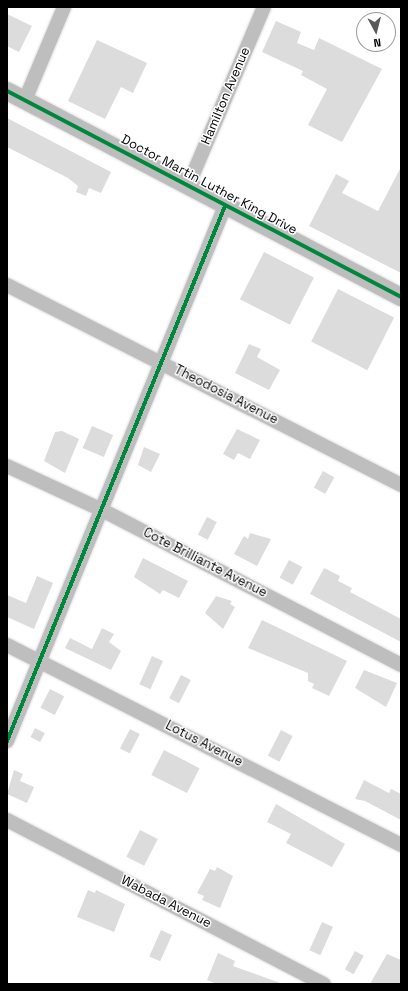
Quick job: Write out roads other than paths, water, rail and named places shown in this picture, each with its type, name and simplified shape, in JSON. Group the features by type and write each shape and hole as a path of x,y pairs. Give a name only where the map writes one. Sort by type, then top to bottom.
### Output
{"main road":[{"name":"Doctor Martin Luther King Drive","path":"7,91 401,298"}],"street":[{"path":"26,100 64,7"},
{"name":"Hamilton Avenue","path":"188,186 264,7"},
{"path":"7,741 42,660 225,206"},
{"name":"Theodosia Avenue","path":"7,285 163,362 401,485"},
{"name":"Cote Brilliante Avenue","path":"7,466 102,510 401,664"},
{"name":"Lotus Avenue","path":"7,645 42,660 401,844"},
{"name":"Wabada Avenue","path":"7,820 324,984"}]}
